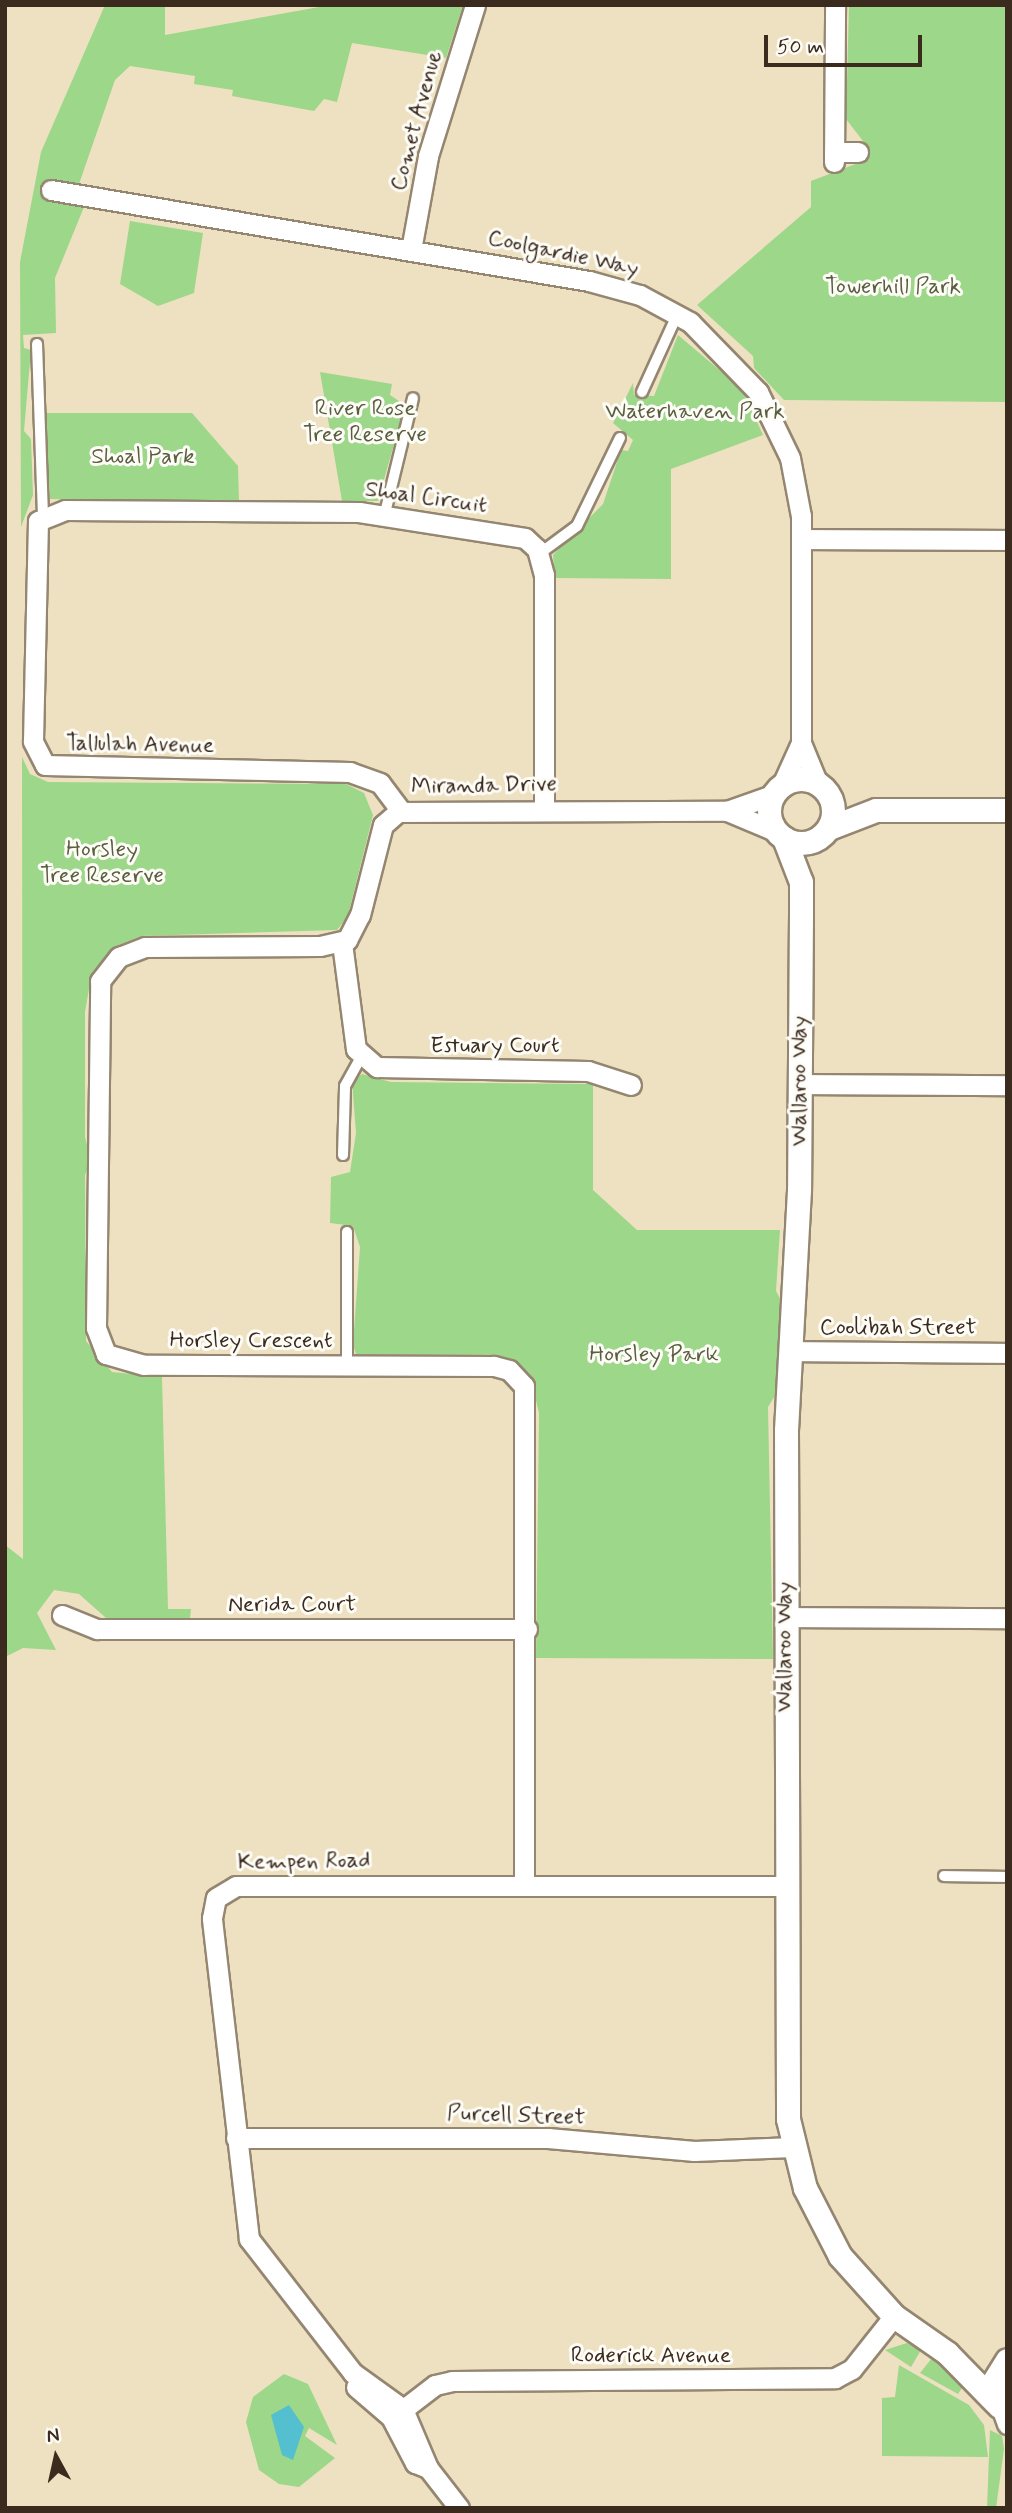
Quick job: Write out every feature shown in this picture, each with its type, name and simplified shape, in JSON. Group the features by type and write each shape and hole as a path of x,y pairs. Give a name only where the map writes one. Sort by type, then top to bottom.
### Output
{"street":[{"name":"Comet Avenue","path":"411,250 428,156 475,5"},
{"path":"835,5 834,157 858,152"},
{"name":"Coolgardie Way","path":"51,190 608,285 678,313 735,363 776,422 795,478 802,539 801,743 822,788"},
{"name":"Shoal Circuit","path":"43,517 65,510 386,513 516,535 539,554"},
{"name":"Tallulah Avenue","path":"43,517 33,531 33,731 45,765 70,771 339,771 380,783 395,814"},
{"path":"802,539 1007,540"},
{"path":"539,554 544,809"},
{"name":"Coolgardie Way","path":"778,790 801,743"},
{"path":"876,810 802,843 780,835 769,813 778,790 799,779 876,810 1007,810"},
{"path":"822,788 833,809 824,833"},
{"name":"Miranda Drive","path":"342,943 355,929 395,814 544,809 727,811 778,790"},
{"name":"Miranda Drive","path":"727,811 780,835"},
{"name":"Wallaroo Way","path":"801,882 824,833"},
{"name":"Wallaroo Way","path":"780,835 801,882 800,1084 789,1352 785,1617 785,2081 793,2147 830,2239 894,2316 947,2353 1003,2412"},
{"path":"342,943 361,1057"},
{"name":"Horsley Crescent","path":"342,943 145,947 119,957 104,972 97,1007 96,1328 106,1354 128,1364 494,1366 520,1380 527,1414 524,1885"},
{"name":"Estuary Court","path":"361,1057 388,1070 589,1071 631,1085"},
{"path":"800,1084 1007,1085"},
{"name":"Coolibah Street","path":"789,1352 1007,1353"},
{"name":"Nerida Court","path":"62,1615 97,1629 527,1629"},
{"path":"785,1617 1007,1618"},
{"name":"Kempen Road","path":"459,2508 428,2468 415,2463 398,2414 353,2384 353,2373 249,2239 212,1918 220,1893 236,1885 784,1886"},
{"name":"Purcell Street","path":"236,2138 548,2138 694,2151 793,2147"},
{"name":"Roderick Avenue","path":"398,2414 452,2381 825,2380 852,2369 894,2316"},
{"name":"Wallaroo Way","path":"947,2353 1007,2360"},
{"path":"1003,2412 992,2384 1007,2360"}],"lane":[{"path":"642,392 678,313"},
{"name":"Tallulah Avenue","path":"37,344 43,517"},
{"path":"386,513 413,398"},
{"path":"539,554 577,526 620,438"},
{"path":"343,1155 345,1086 361,1057"},
{"path":"347,1232 347,1365"},
{"path":"944,1876 1007,1877"}],"green space":[{"path":"105,5 165,5 165,35 330,5 463,5 446,58 352,43 337,102 324,99 314,111 232,96 233,90 194,84 195,76 130,66 115,80 79,184 49,179 46,200 84,207 55,278 56,333 23,335 24,348 31,350 24,431 31,439 33,495 21,527 20,262 41,152"},
{"name":"Towerhill Park","path":"849,5 1007,5 1007,402 784,400 754,368 753,356 697,305 811,207 811,181 866,160 866,145 846,119"},
{"path":"130,221 203,233 194,293 158,306 120,284"},
{"name":"Waterhaven Park","path":"678,335 742,389 763,435 671,469 671,579 555,578 553,555 603,504 621,450 628,451 633,440 613,423 633,383 634,395 654,396"},
{"name":"River Rose Tree Reserve","path":"320,372 392,384 390,395 405,405 378,501 342,501"},
{"name":"Shoal Park","path":"43,413 192,413 238,466 239,501 50,499"},
{"name":"Horsley Tree Reserve","path":"22,757 30,774 48,782 346,784 364,793 373,815 348,916 337,930 141,936 114,947 92,972 85,1012 85,1137 91,1160 85,1175 86,1341 112,1372 162,1377 168,1609 191,1609 190,1618 106,1618 79,1594 54,1590 37,1613 56,1650 23,1648 5,1657 5,1545 23,1559"},
{"name":"Horsley Park","path":"362,1074 391,1082 593,1084 593,1190 637,1230 780,1230 776,1291 782,1302 776,1394 768,1407 773,1659 536,1658 539,1413 530,1375 498,1355 356,1354 353,1345 360,1247 353,1226 330,1223 331,1177 350,1172 356,1133 352,1081"},
{"path":"907,2343 921,2350 911,2367 885,2350"},
{"path":"932,2358 964,2385 958,2394 920,2373"},
{"path":"899,2365 969,2405 984,2425 988,2457 882,2456 882,2398 895,2397"},
{"path":"284,2374 308,2384 337,2445 309,2428 305,2436 335,2458 299,2487 279,2484 259,2470 246,2422 253,2397"},
{"path":"990,2430 1002,2436 1004,2449 996,2508 987,2508"}],"water":[{"path":"289,2405 304,2427 293,2460 282,2455 271,2415"}]}
